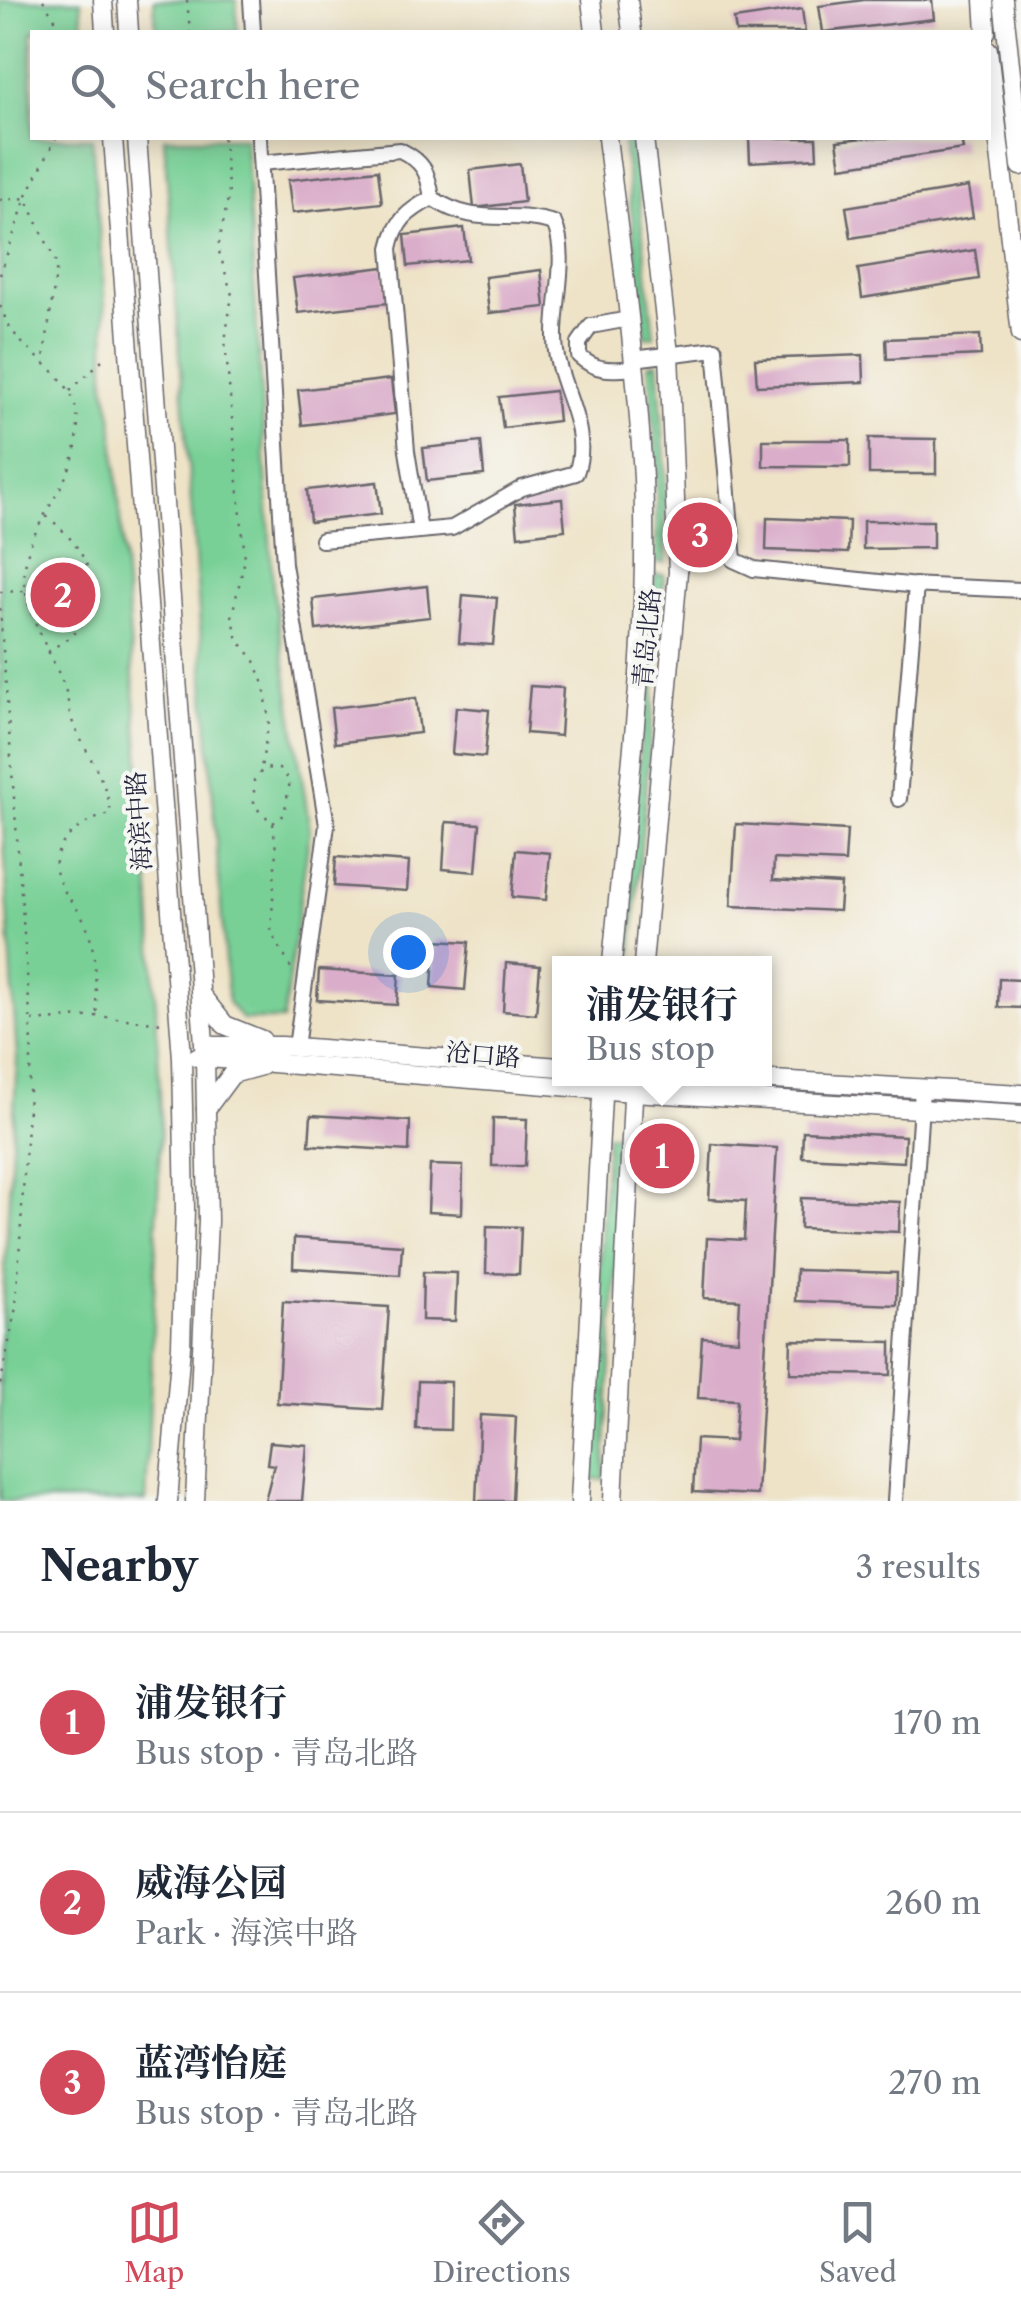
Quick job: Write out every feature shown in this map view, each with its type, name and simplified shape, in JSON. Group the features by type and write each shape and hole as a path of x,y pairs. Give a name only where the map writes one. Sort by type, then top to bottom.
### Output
{"main road":[{"path":"103,0 105,30"},
{"path":"127,0 130,30"},
{"path":"591,0 595,30"},
{"path":"628,0 632,30"},
{"path":"984,0 986,30"},
{"path":"1003,0 1021,166"},
{"path":"991,76 1021,334"},
{"name":"海滨中路","path":"113,140 180,1024 182,1287 168,1501"},
{"name":"海滨中路","path":"137,140 205,1052 208,1221 195,1501"},
{"name":"青岛北路","path":"607,140 634,363 643,478 643,572 613,956"},
{"name":"青岛北路","path":"644,140 669,354 678,572 644,956"},
{"path":"200,994 235,1032 286,1052"},
{"name":"沧口路","path":"181,1052 286,1052 552,1067"},
{"path":"206,1109 232,1074 286,1052"},
{"name":"沧口路","path":"286,1052 552,1079"},
{"path":"772,1080 1021,1094"},
{"path":"580,1501 603,1086"},
{"path":"613,1501 634,1086"},
{"name":"沧口路","path":"646,1086 1021,1115"}],"street":[{"path":"250,0 253,30"},
{"path":"259,140 284,564 327,826 304,988 286,1052"},
{"path":"261,164 400,150 418,159 428,172 432,198 451,210 475,218 539,218 554,223 562,239 555,338 558,362 582,438 576,473 522,488 452,528 322,540"},
{"path":"420,531 407,451 390,248 394,227 410,210 432,198"},
{"path":"628,319 591,326 582,336 579,356 606,370 669,354 715,349 734,560 754,569 916,585 1021,590"},
{"path":"555,338 582,336"},
{"path":"558,362 583,360"},
{"path":"898,799 916,585"},
{"path":"896,1501 922,1089"}],"path":[{"path":"43,0 61,30"},
{"path":"187,0 190,30"},
{"path":"0,275 26,198 55,140"},
{"path":"223,140 229,194 218,248 232,296 225,341 245,559 232,614 238,640 255,661 264,684 269,720 260,774"},
{"path":"0,200 26,198"},
{"path":"26,198 57,265 49,302 49,344 43,360"},
{"path":"0,306 14,334 43,360 69,392 76,409 74,466 24,562 26,591 47,652 64,686 71,720 109,799 111,814 83,821 66,839 55,862 59,882 90,938 97,1016"},
{"path":"69,392 104,358"},
{"path":"46,516 84,552 91,578 88,609 80,628 47,652"},
{"path":"0,592 26,591"},
{"path":"0,608 30,1021 16,1307 0,1386"},
{"path":"272,823 284,816 290,781 279,769 264,768 254,780 254,806 272,823 276,850 271,932 304,988"},
{"path":"30,1021 97,1016 180,1024"}],"green space":[{"path":"0,0 81,0 83,30 30,30 30,140 92,140 105,305 105,385 112,414 151,902 161,1118 146,1501 0,1501 0,1348 17,1060 0,775"},
{"path":"154,0 236,0 238,30 156,30"},
{"path":"164,140 245,140 273,588 310,830 283,1020 243,1020 228,1002"},
{"path":"623,140 632,140 654,336 646,337"},
{"path":"658,363 665,463 665,563 656,563 657,463 649,364"},
{"path":"655,575 664,575 632,956 623,956"},
{"path":"607,1135 624,1135 604,1479 588,1479"}],"building":[{"path":"864,0 932,0 934,19 823,30 819,6"},
{"path":"802,9 805,30 736,30 734,19"},
{"path":"749,140 816,140 817,158 750,162"},
{"path":"961,140 963,149 841,167 837,141"},
{"path":"520,164 524,202 474,208 470,170"},
{"path":"378,170 382,203 292,213 288,180"},
{"path":"968,187 973,218 851,238 846,207"},
{"path":"464,228 468,260 408,266 405,235"},
{"path":"975,250 979,279 862,298 858,269"},
{"path":"385,267 389,303 298,313 293,278"},
{"path":"541,270 545,307 489,313 485,277"},
{"path":"980,335 981,355 887,359 886,339"},
{"path":"863,355 864,382 757,386 755,359"},
{"path":"391,379 395,414 302,425 298,390"},
{"path":"555,391 558,421 503,428 499,397"},
{"path":"869,438 936,439 936,474 869,474"},
{"path":"763,440 850,440 850,467 763,466"},
{"path":"481,442 484,475 427,481 423,448"},
{"path":"377,482 381,514 310,522 307,490"},
{"path":"562,499 565,530 518,536 515,504"},
{"path":"767,518 849,521 848,553 766,550"},
{"path":"863,521 933,521 933,548 863,549"},
{"path":"427,586 430,617 316,630 313,599"},
{"path":"463,595 497,598 493,645 459,643"},
{"path":"530,686 563,688 560,736 526,733"},
{"path":"416,698 420,733 335,743 331,708"},
{"path":"456,707 489,710 485,757 452,754"},
{"path":"446,822 480,824 476,872 443,869"},
{"path":"736,824 847,830 845,862 774,859 773,880 841,884 839,911 731,906"},
{"path":"516,850 550,853 546,900 512,897"},
{"path":"336,857 409,862 407,891 334,886"},
{"path":"435,940 469,942 465,990 432,987"},
{"path":"506,963 540,966 536,1014 503,1011"},
{"path":"319,970 399,975 397,1005 317,1000"},
{"path":"999,979 1021,980 1021,1008 998,1007"},
{"path":"311,1115 410,1121 409,1151 309,1145"},
{"path":"493,1118 527,1119 525,1166 492,1166"},
{"path":"803,1131 905,1136 904,1162 802,1157"},
{"path":"712,1144 777,1148 757,1495 693,1492 696,1439 734,1441 737,1400 698,1398 702,1337 738,1340 740,1300 704,1298 707,1238 744,1240 746,1201 709,1199"},
{"path":"430,1165 463,1166 462,1214 428,1212"},
{"path":"801,1198 900,1202 899,1232 800,1228"},
{"path":"487,1226 521,1227 519,1274 486,1273"},
{"path":"294,1238 402,1245 400,1275 293,1268"},
{"path":"796,1270 897,1273 896,1305 795,1301"},
{"path":"423,1272 457,1273 455,1321 422,1320"},
{"path":"283,1301 389,1307 382,1410 277,1403"},
{"path":"791,1340 891,1342 891,1375 790,1373"},
{"path":"418,1381 451,1382 450,1430 416,1429"},
{"path":"480,1415 516,1417 512,1501 476,1501"},
{"path":"270,1442 307,1445 302,1501 265,1501 274,1465 267,1464"}],"place":[{"name":"蓝湾怡庭","path":"700,535"},
{"name":"威海公园","path":"63,595"},
{"name":"浦发银行","path":"662,1156"}]}
